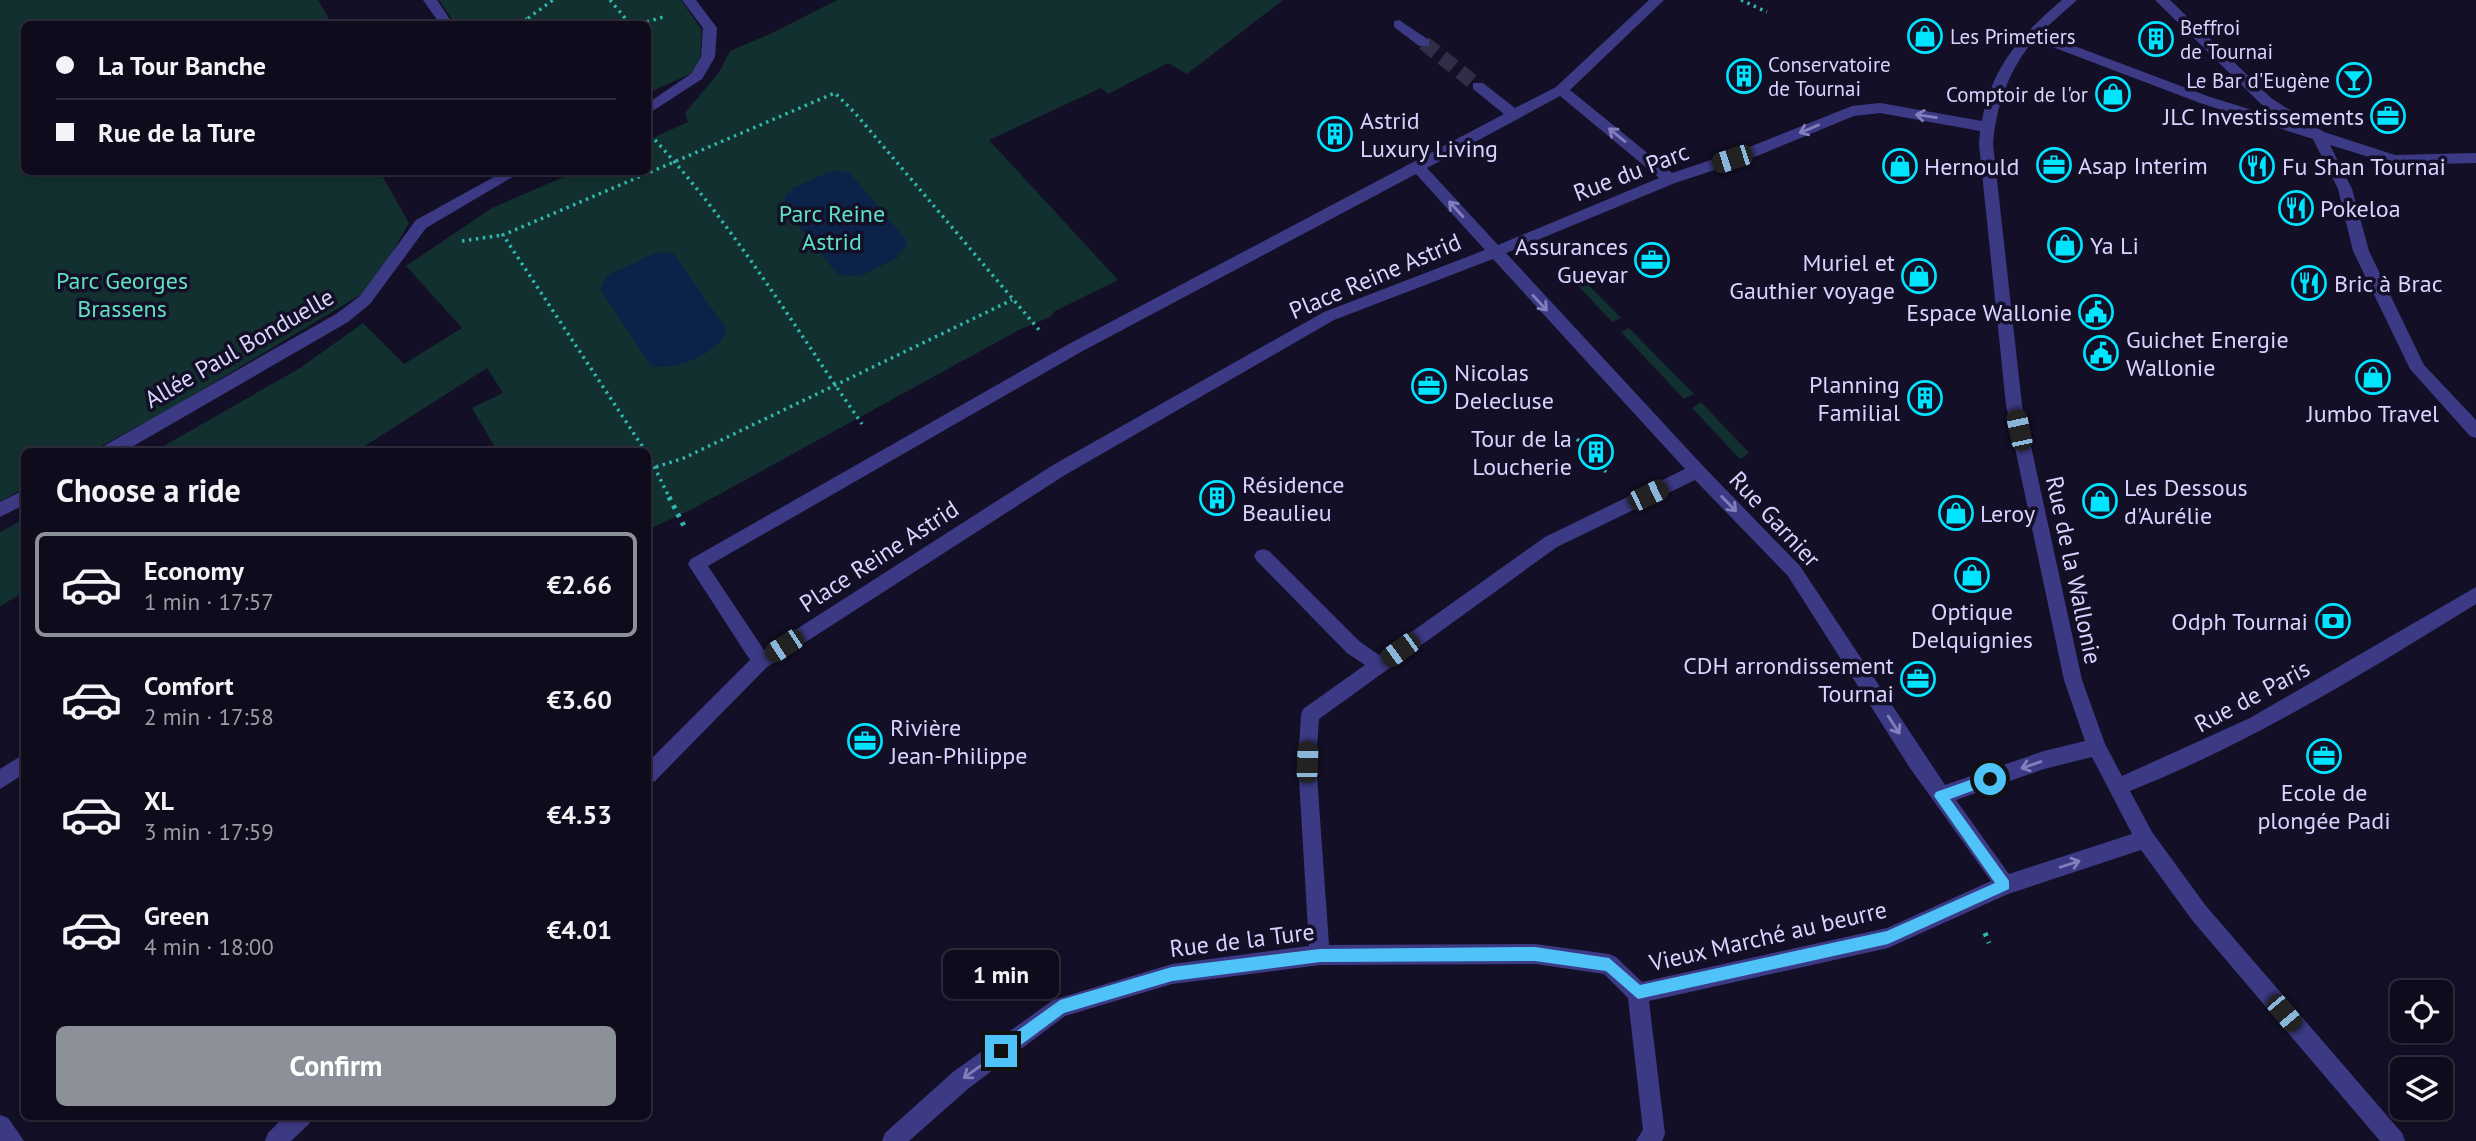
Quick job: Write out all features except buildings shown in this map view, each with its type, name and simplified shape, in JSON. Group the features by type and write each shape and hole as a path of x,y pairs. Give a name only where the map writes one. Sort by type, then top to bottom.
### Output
{"street":[{"path":"430,0 445,21"},
{"path":"651,107 697,76 708,57 710,28 689,0"},
{"path":"761,661 696,564 1073,349 1561,90 1657,0"},
{"name":"Rue de la Wallonie","path":"2070,0 2031,34 2006,71 1987,127 1986,144 2014,405 2073,680 2096,747 2145,839 2199,914 2395,1141"},
{"path":"2163,0 2266,101 2317,133 2345,189 2361,251 2418,369 2476,431"},
{"path":"1399,23 1423,43"},
{"path":"2031,34 2205,100 2317,133 2395,160 2476,158"},
{"path":"1478,86 1514,115"},
{"path":"1561,90 1670,178"},
{"name":"Rue du Parc","path":"1495,252 1670,178 1752,152 1866,108 1987,127"},
{"name":"Place Reine Astrid","path":"651,772 761,661 1059,470 1329,316 1495,252 1418,166"},
{"name":"Allée Paul Bonduelle","path":"115,448 342,318 365,300 421,224 508,175"},
{"name":"Rue Garnier","path":"1495,252 1697,471 1794,571 1941,796 2005,885"},
{"path":"1320,955 1307,762 1310,715 1551,542 1697,471"},
{"path":"0,510 21,499"},
{"path":"1263,556 1353,647 1379,665"},
{"name":"Rue de Paris","path":"2118,787 2156,773 2269,719 2476,595"},
{"path":"1941,796 2044,760 2096,747"},
{"path":"0,780 21,765"},
{"name":"Vieux Marché au beurre","path":"1638,993 1888,938 2005,885 2145,839"},
{"name":"Rue de la Ture","path":"893,1141 961,1080 1060,1007 1172,974 1320,955 1535,954 1609,964 1638,993"},
{"path":"1638,993 1650,1138"},
{"path":"276,1141 297,1120"},
{"path":"0,1126 13,1141"}],"path":[{"path":"518,21 527,19 553,0"},
{"path":"610,0 628,21"},
{"path":"1741,0 1766,12"},
{"path":"651,174 835,93 1041,331"},
{"path":"651,136 677,163 775,292 862,424"},
{"path":"644,448 503,234 648,175"},
{"path":"656,467 684,458 1012,300"},
{"path":"1577,439 1606,472"},
{"path":"651,459 684,526"}],"green space":[{"name":"Parc Georges Brassens","path":"0,0 318,0 330,21 21,21 21,175 382,175 409,223 372,288 172,408 98,448 21,448 21,490 0,502"},
{"path":"439,0 681,0 702,30 699,70 651,92 651,21 453,21"},
{"name":"Parc Reine Astrid","path":"837,0 1283,0 1187,74 1168,63 1108,94 1101,88 989,140 1118,280 1055,311 1050,317 1019,330 694,508 651,529 651,448 495,448 472,408 503,393 487,368 362,448 160,448 300,368 363,323 404,364 462,328 406,266 492,208 568,175 651,175 651,139 688,122 685,113 720,71 730,51"},
{"path":"1577,273 1621,318 1612,322 1569,276"},
{"path":"1629,328 1694,394 1684,399 1621,332"},
{"path":"1701,402 1749,453 1740,459 1692,408"},
{"path":"21,521 21,594 0,606 0,532"}],"water":[{"path":"837,171 849,172 907,241 904,249 897,255 899,257 860,276 838,275 782,204 791,189"},
{"path":"653,254 674,254 727,330 722,339 706,353 684,363 661,367 651,366 600,289 608,275"}],"tunnel":[{"path":"1424,43 1478,86"}],"place":[{"name":"Les Primetiers","path":"1925,36"},
{"name":"Beffroi de Tournai","path":"2156,39"},
{"name":"Conservatoire de Tournai","path":"1744,76"},
{"name":"Le Bar d'Eugène","path":"2354,80"},
{"name":"Comptoir de l'or","path":"2113,94"},
{"name":"JLC Investissements","path":"2388,116"},
{"name":"Astrid Luxury Living","path":"1335,134"},
{"name":"Asap Interim","path":"2054,165"},
{"name":"Hernould","path":"1900,166"},
{"name":"Fu Shan Tournai","path":"2257,166"},
{"name":"Pokeloa","path":"2296,208"},
{"name":"Ya Li","path":"2065,245"},
{"name":"Assurances Guevar","path":"1652,260"},
{"name":"Muriel et Gauthier voyage","path":"1919,276"},
{"name":"Bric à Brac","path":"2309,283"},
{"name":"Espace Wallonie","path":"2096,312"},
{"name":"Guichet Energie Wallonie","path":"2101,353"},
{"name":"Jumbo Travel","path":"2373,377"},
{"name":"Nicolas Delecluse","path":"1429,386"},
{"name":"Planning Familial","path":"1925,398"},
{"name":"Tour de la Loucherie","path":"1596,452"},
{"name":"Résidence Beaulieu","path":"1217,498"},
{"name":"Les Dessous d'Aurélie","path":"2100,501"},
{"name":"Leroy","path":"1956,513"},
{"name":"Optique Delquignies","path":"1972,575"},
{"name":"Odph Tournai","path":"2333,621"},
{"name":"CDH arrondissement Tournai","path":"1918,679"},
{"name":"Rivière Jean-Philippe","path":"865,741"},
{"name":"Ecole de plongée Padi","path":"2324,756"}],"route":[{"path":"1001,1051 1060,1007 1172,974 1278,960 1320,955 1535,954 1609,964 1638,993 1888,938 2005,885 1941,796 1990,779"}]}
